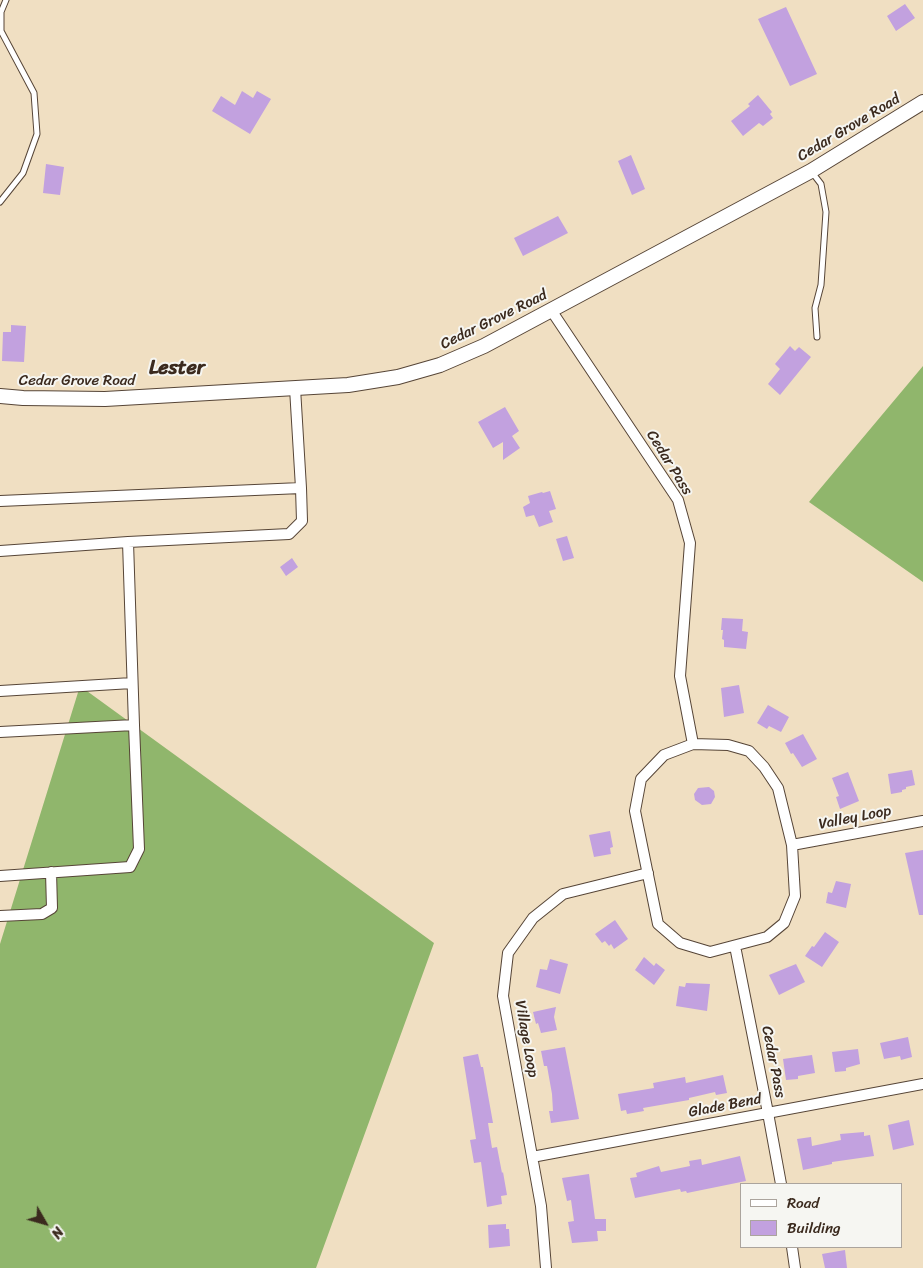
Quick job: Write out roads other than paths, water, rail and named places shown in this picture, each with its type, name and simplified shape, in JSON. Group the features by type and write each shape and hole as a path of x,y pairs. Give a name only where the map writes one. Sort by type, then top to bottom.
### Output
{"main road":[{"name":"Cedar Grove Road","path":"0,396 105,399 348,385 398,377 440,365 484,346 811,171 923,102"}],"street":[{"name":"Cedar Pass","path":"550,310 678,500 690,543 680,676 693,744"},
{"path":"0,551 289,534 302,521 295,388"},
{"path":"0,501 301,488"},
{"path":"0,876 130,867 139,849 128,542"},
{"path":"0,691 132,684"},
{"path":"0,732 134,725"},
{"path":"693,744 728,745 749,751 764,767 778,788 792,845 795,896 784,922 768,937 710,952 680,943 658,924 635,811 641,779 664,755 693,744"},
{"name":"Valley Loop","path":"792,845 923,821"},
{"path":"0,916 42,914 52,908 51,872"},
{"name":"Village Loop","path":"546,1268 541,1206 503,996 508,953 533,918 562,894 648,873"},
{"name":"Cedar Pass","path":"734,946 781,1183"},
{"name":"Glade Bend","path":"532,1157 923,1084"},
{"path":"792,1248 795,1268"}],"lane":[{"path":"0,202 23,172 37,134 34,93 1,31 1,12 6,0"},
{"path":"811,171 821,184 826,212 821,285 815,308 818,337"}],"district":[{"name":"Lester","path":"177,369"}]}
